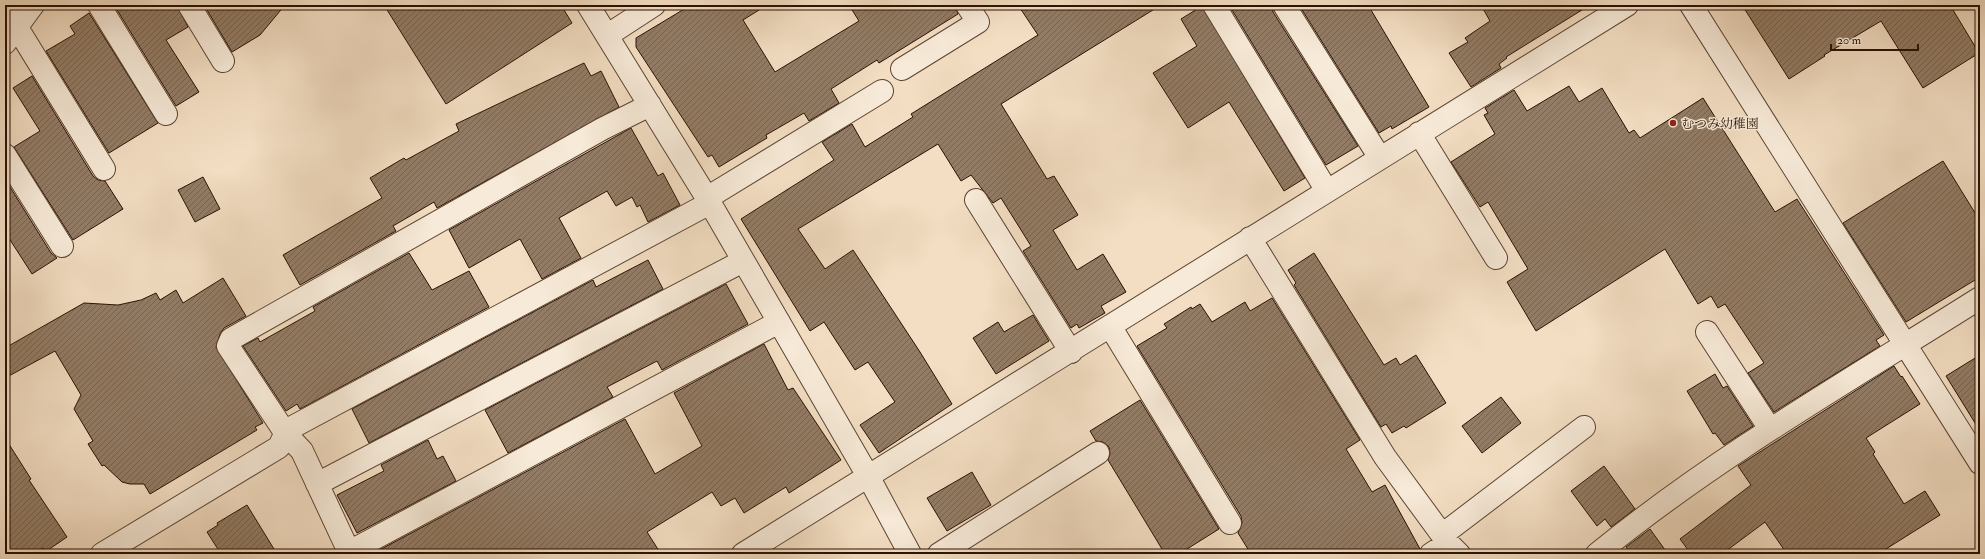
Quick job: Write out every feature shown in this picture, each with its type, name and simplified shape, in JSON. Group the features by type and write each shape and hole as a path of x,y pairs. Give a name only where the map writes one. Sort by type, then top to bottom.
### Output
{"street":[{"path":"11,35 33,5"},
{"path":"99,5 166,114"},
{"path":"189,5 223,61"},
{"path":"588,5 608,35 779,322 868,476 910,554"},
{"path":"608,35 654,5"},
{"path":"902,69 978,22 967,5"},
{"path":"1214,5 1327,191"},
{"path":"1284,5 1380,158"},
{"path":"743,554 1071,352 1250,238 1627,5"},
{"path":"1691,5 1980,463"},
{"path":"5,8 11,35 104,169"},
{"path":"102,554 279,447 287,430 708,201 882,90"},
{"path":"650,105 589,137 231,339 228,346 286,434 302,452 349,552 779,322"},
{"path":"1419,134 1496,258"},
{"path":"5,155 62,246"},
{"path":"976,200 1071,352"},
{"path":"1250,238 1385,457 1445,547 1584,427"},
{"path":"317,484 743,261"},
{"path":"1597,554 1640,519 1770,429 1980,298"},
{"path":"1110,326 1230,523"},
{"path":"1707,332 1770,429"},
{"path":"939,554 1098,454"}],"building":[{"path":"114,5 177,5 188,27 166,40 199,92 176,106"},
{"path":"204,5 285,5 260,35 232,52"},
{"path":"384,5 561,5 572,23 446,104"},
{"path":"691,5 767,5 743,20 775,72 859,21 849,5 955,5 958,14 879,63 877,60 831,89 839,103 809,121 804,113 766,135 767,138 719,167 712,155 708,157 636,47 636,38"},
{"path":"1018,5 1161,5 1001,104 1047,179 1054,176 1078,215 1053,230 1077,270 1103,254 1126,292 1101,306 1105,313 1079,328 1077,324 1071,328 1023,251 1031,246 1001,198 993,203 971,175 961,181 938,144 798,229 825,269 853,250 920,352 952,404 879,453 860,425 895,402 868,362 855,370 824,322 810,331 741,219 834,160 822,142 852,124 865,147 913,117 911,114 1038,35"},
{"path":"1229,5 1272,5 1273,12 1358,146 1326,165"},
{"path":"1299,5 1368,5 1429,107 1392,129 1391,126 1379,133"},
{"path":"1481,5 1590,5 1506,57 1507,58 1499,64 1501,68 1471,87 1449,53 1468,42 1465,38 1490,21"},
{"path":"1742,5 1950,5 1979,53 1923,88 1881,21 1824,55 1825,56 1789,79"},
{"path":"1202,6 1305,178 1284,191 1229,102 1188,128 1153,73 1197,46 1181,19"},
{"path":"89,13 158,123 109,153 46,51 75,34 70,26"},
{"path":"584,63 591,76 601,71 619,107 437,208 434,202 393,226 396,231 300,285 283,255 382,198 370,178 404,158 406,160 459,131 456,124"},
{"path":"32,76 93,176 98,180 105,181 123,209 73,240 14,147 40,131 13,88"},
{"path":"1569,86 1579,102 1602,88 1629,133 1634,130 1640,138 1703,98 1775,212 1797,199 1884,335 1876,340 1880,346 1774,412 1748,373 1764,363 1725,304 1718,308 1711,296 1698,304 1665,249 1536,331 1507,282 1528,269 1488,202 1480,207 1451,162 1495,134 1484,115 1488,113 1485,108 1514,90 1527,111"},
{"path":"631,128 658,176 663,173 680,205 648,222 640,205 637,207 632,197 616,206 607,191 559,218 581,258 542,279 520,239 469,268 449,230"},
{"path":"1943,161 1980,221 1980,277 1906,322 1843,223"},
{"path":"203,177 220,209 195,222 178,190"},
{"path":"5,179 51,253 57,258 32,274 5,232"},
{"path":"409,253 432,290 469,271 489,307 300,409 297,404 286,411 243,346 258,338 260,342 315,311 313,307"},
{"path":"1314,253 1384,365 1396,358 1400,365 1416,355 1446,403 1406,428 1404,426 1392,433 1386,424 1381,427 1294,285 1296,283 1288,270"},
{"path":"648,260 663,289 369,443 352,409 593,280 596,287"},
{"path":"223,278 246,316 224,328 220,334 216,347 263,423 255,427 257,430 150,494 144,484 130,484 122,482 104,465 102,466 88,444 93,441 74,409 81,395 55,351 5,378 5,348 84,303 118,305 141,300 156,293 160,300 176,290 183,303"},
{"path":"726,284 748,324 662,370 657,361 607,387 613,397 508,453 485,410"},
{"path":"1272,298 1360,440 1346,449 1372,492 1385,485 1420,549 1419,554 1251,554 1238,533 1242,523 1241,516 1137,346 1167,328 1164,324 1191,307 1192,309 1200,304 1212,322 1245,302 1250,311"},
{"path":"1033,315 1049,341 996,374 973,338 998,322 1004,332"},
{"path":"764,344 788,390 793,388 841,460 789,493 786,487 744,513 735,498 721,506 712,492 647,532 661,554 372,554 625,419 655,474 702,446 674,393"},
{"path":"1980,355 1980,431 1946,376"},
{"path":"1894,366 1920,404 1866,438 1875,452 1873,454 1904,504 1925,491 1940,515 1878,554 1787,554 1765,522 1722,554 1691,554 1680,539 1751,485 1738,466"},
{"path":"1715,374 1723,388 1727,386 1753,426 1724,445 1715,433 1713,434 1687,391"},
{"path":"1501,397 1521,423 1482,453 1462,426"},
{"path":"1140,400 1219,529 1179,554 1165,554 1108,460 1110,453 1109,447 1103,442 1096,441 1090,431"},
{"path":"5,438 31,479 29,480 67,537 45,552 43,548 33,554 5,554"},
{"path":"428,440 437,459 443,456 456,481 357,533 337,495 384,471 381,465"},
{"path":"1604,466 1635,509 1611,527 1605,519 1597,526 1571,491"},
{"path":"972,472 991,505 947,531 927,498"},
{"path":"247,505 277,554 221,554 207,532 218,525 217,523"},
{"path":"1650,529 1668,554 1631,554 1626,547"}],"place":[{"name":"むつみ幼稚園","path":"1673,123"}]}
